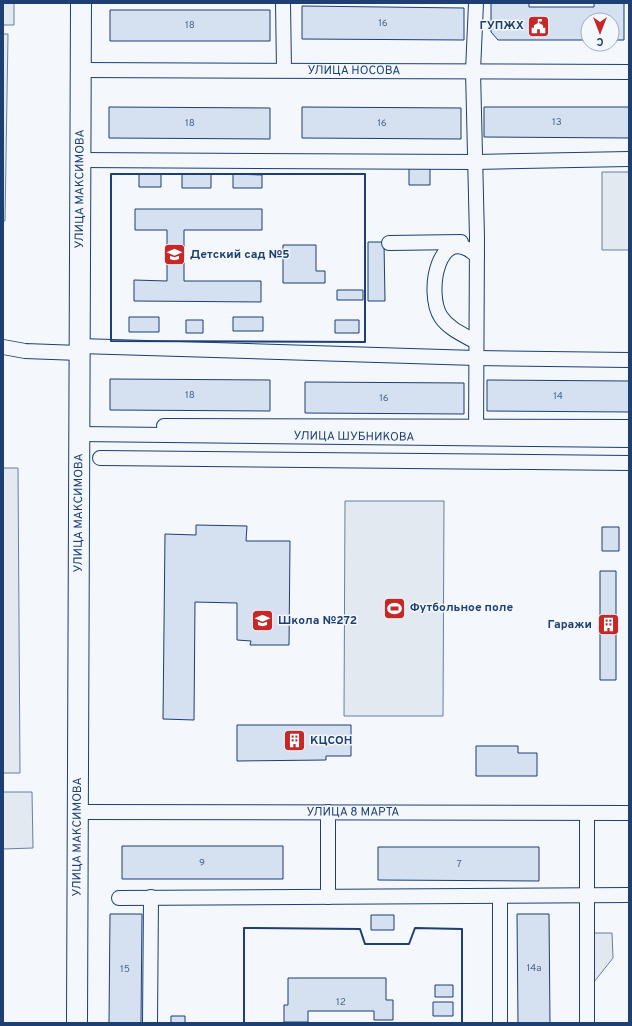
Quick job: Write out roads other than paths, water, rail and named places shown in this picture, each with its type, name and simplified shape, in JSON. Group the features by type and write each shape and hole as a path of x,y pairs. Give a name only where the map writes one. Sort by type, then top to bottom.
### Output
{"street":[{"name":"УЛИЦА МАКСИМОВА","path":"77,1023 81,3"},
{"path":"283,3 284,70"},
{"path":"476,3 473,71 477,238 476,433"},
{"name":"УЛИЦА НОСОВА","path":"80,70 629,72"},
{"path":"80,160 475,162 629,159"},
{"path":"389,243 469,242 477,238"},
{"path":"476,342 450,326 442,318 437,308 435,289 436,270 444,252 461,246 470,250 477,256"},
{"path":"3,347 25,351 79,350 629,360"},
{"path":"100,425 476,433 629,427"},
{"name":"УЛИЦА ШУБНИКОВА","path":"79,434 476,433 629,440"},
{"path":"100,458 629,463"},
{"name":"УЛИЦА 8 МАРТА","path":"78,812 629,813"},
{"path":"328,812 328,897"},
{"path":"587,813 587,1023"},
{"path":"119,898 629,895"},
{"path":"500,896 500,1023"},
{"path":"150,1023 151,897"}],"place":[{"name":"ГУПЖХ","path":"539,26"},
{"name":"Детский сад №5","path":"175,255"},
{"name":"Футбольное поле","path":"394,608"},
{"name":"Школа №272","path":"263,621"},
{"name":"Гаражи","path":"608,625"},
{"name":"КЦСОН","path":"294,741"}]}
